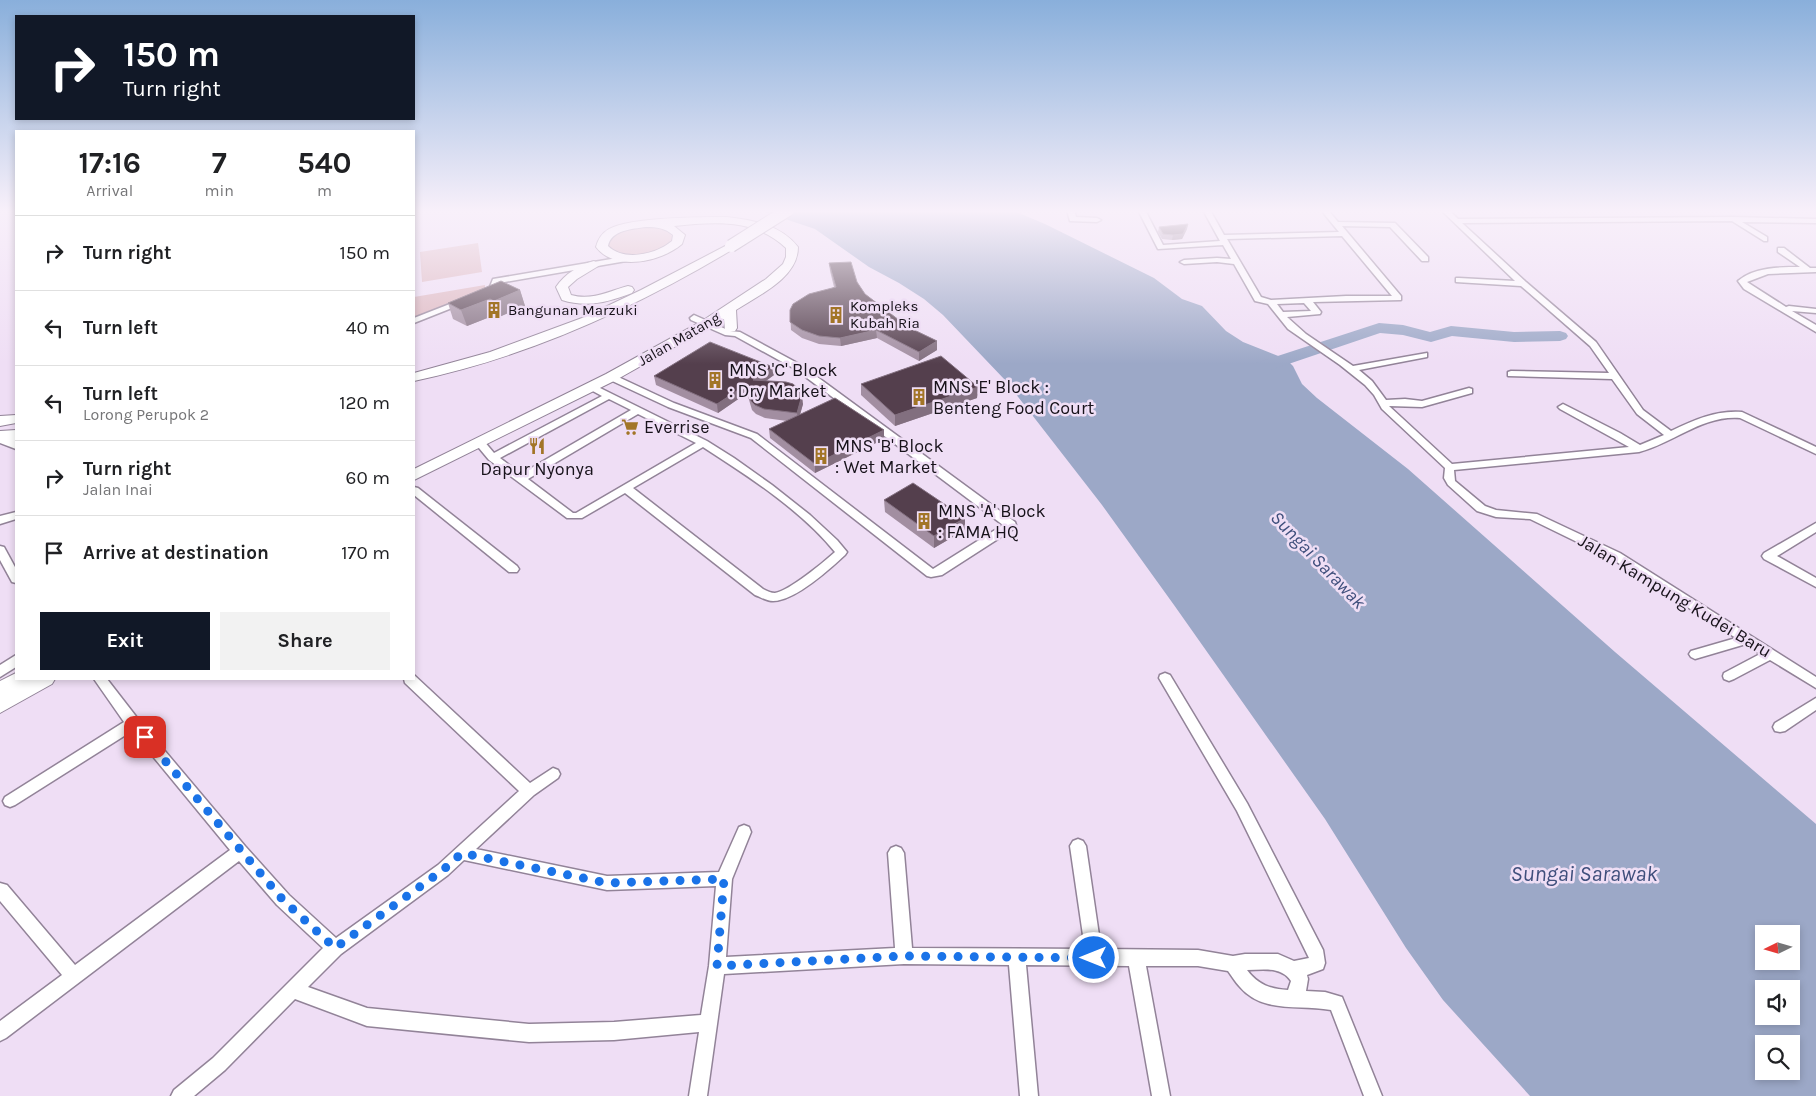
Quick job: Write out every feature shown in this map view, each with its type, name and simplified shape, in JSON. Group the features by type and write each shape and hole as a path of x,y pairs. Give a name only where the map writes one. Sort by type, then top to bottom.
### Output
{"main road":[{"path":"415,366 527,334 575,316 694,261"},
{"path":"415,377 495,355 551,334 655,290 701,261"},
{"name":"Jalan Matang","path":"415,466 605,370 704,323 769,272 779,261"},
{"name":"Jalan Matang","path":"415,475 611,377 730,309 770,282 788,266 790,261"},
{"path":"594,265 579,271 566,281 562,287 566,296 575,300 596,300 647,284"},
{"path":"730,309 734,331"},
{"path":"0,421 15,420"},
{"path":"0,438 15,435"},
{"path":"7,686 40,680"}],"street":[{"path":"572,269 592,261"},
{"path":"415,321 492,290 496,281 613,261"},
{"path":"1184,262 1198,261"},
{"path":"1228,261 1237,262 1256,297 1272,302 1346,298 1398,298 1366,261"},
{"path":"1498,261 1593,344 1640,412 1670,435"},
{"path":"1798,261 1812,270"},
{"path":"1812,270 1764,271 1751,275 1742,281 1748,287 1816,328"},
{"path":"1459,280 1523,284"},
{"path":"1281,314 1315,314 1318,312 1307,301"},
{"path":"1272,302 1291,327 1351,369 1381,396 1385,407 1450,467 1639,449 1660,442 1670,435 1721,414 1732,413 1742,415 1816,451"},
{"path":"1782,307 1816,311"},
{"path":"611,377 670,405 754,436 932,573 938,572 1011,525 798,367 734,331 704,323"},
{"path":"1351,369 1424,355"},
{"path":"1511,374 1614,376"},
{"path":"592,387 703,443 748,471 793,505 833,540 841,552 831,563 789,591 775,597 768,596 759,592 626,488"},
{"path":"1384,403 1405,402 1422,404 1469,392"},
{"path":"493,458 608,396"},
{"path":"1563,407 1617,435 1639,449"},
{"path":"520,479 637,411"},
{"path":"0,438 15,444"},
{"path":"479,442 493,458 571,516 578,516 703,443"},
{"name":"Jalan Kampung Kudei Baru","path":"1450,467 1450,481 1480,509 1492,514 1521,513 1546,520 1616,556 1816,683"},
{"path":"415,491 513,569"},
{"path":"0,520 15,515"},
{"path":"1816,527 1768,556 1816,583"},
{"path":"0,550 15,577"},
{"path":"1695,654 1748,639"},
{"path":"1730,676 1771,654"},
{"path":"7,686 15,663"},
{"path":"1165,678 1242,807 1318,956 1317,963 1309,967 1293,969"},
{"path":"101,680 133,723 240,851 283,900 335,948"},
{"path":"411,680 529,791"},
{"path":"1780,727 1816,702"},
{"path":"10,801 133,723"},
{"path":"180,1096 219,1064 335,948 443,870 529,791 553,774"},
{"path":"698,1096 717,966 724,879 744,832"},
{"path":"1078,846 1094,958"},
{"path":"0,1032 240,851"},
{"path":"896,852 904,956"},
{"path":"462,853 607,883 724,879"},
{"path":"1,890 74,977"},
{"path":"717,966 904,956 1136,957 1198,958 1234,964 1278,962 1293,969 1300,979 1299,987 1293,999"},
{"path":"1017,957 1029,1096"},
{"path":"1136,957 1161,1096"},
{"path":"1234,964 1247,983 1257,992 1280,999 1323,999 1336,1003 1373,1096"},
{"path":"293,990 367,1017 529,1033 614,1031 708,1023"}],"shaded area":[{"path":"421,261 481,261 482,272 422,282"},
{"path":"485,285 485,289 415,317 415,297"}],"water":[{"name":"Sungai Sarawak","path":"861,261 1120,261 1154,278 1182,299 1202,306 1226,331 1243,342 1286,359 1293,366 1302,384 1317,398 1408,469 1615,652 1816,824 1816,1096 1530,1096 1443,1000 1406,948 1325,819 1174,605 1102,505 1005,380 943,315 924,299"}],"building":[{"name":"Kompleks Kubah Ria","path":"851,262 857,282 865,294 908,327 937,341 919,352 876,330 840,338 819,336 802,330 790,322 790,310 793,304 809,294 836,287 829,263"},
{"path":"501,281 520,290 494,301 490,299 461,310 448,303"},
{"path":"710,342 773,367 753,380 793,384 801,391 802,395 797,413 764,409 755,405 751,401 746,385 717,404 654,376"},
{"name":"MNS 'E' Block : Benteng Food Court","path":"941,356 978,387 895,415 861,384"},
{"name":"MNS 'B' Block : Wet Market","path":"835,398 884,430 815,464 769,429"},
{"path":"913,483 965,518 934,536 884,500"}],"waterway":[{"path":"1259,368 1379,328 1403,330 1431,337 1451,331 1514,337 1560,336"}],"place":[{"name":"Bangunan Marzuki","path":"494,310"},
{"name":"Kompleks Kubah Ria","path":"836,315"},
{"name":"MNS 'C' Block : Dry Market","path":"715,380"},
{"name":"MNS 'E' Block : Benteng Food Court","path":"919,397"},
{"name":"Everrise","path":"630,427"},
{"name":"Dapur Nyonya","path":"537,446"},
{"name":"MNS 'B' Block : Wet Market","path":"821,456"},
{"name":"MNS 'A' Block : FAMA HQ","path":"924,521"}],"route":[{"path":"145,737 283,900 335,948 443,870 462,853 607,883 724,879 717,966 904,956 1094,958"}]}
